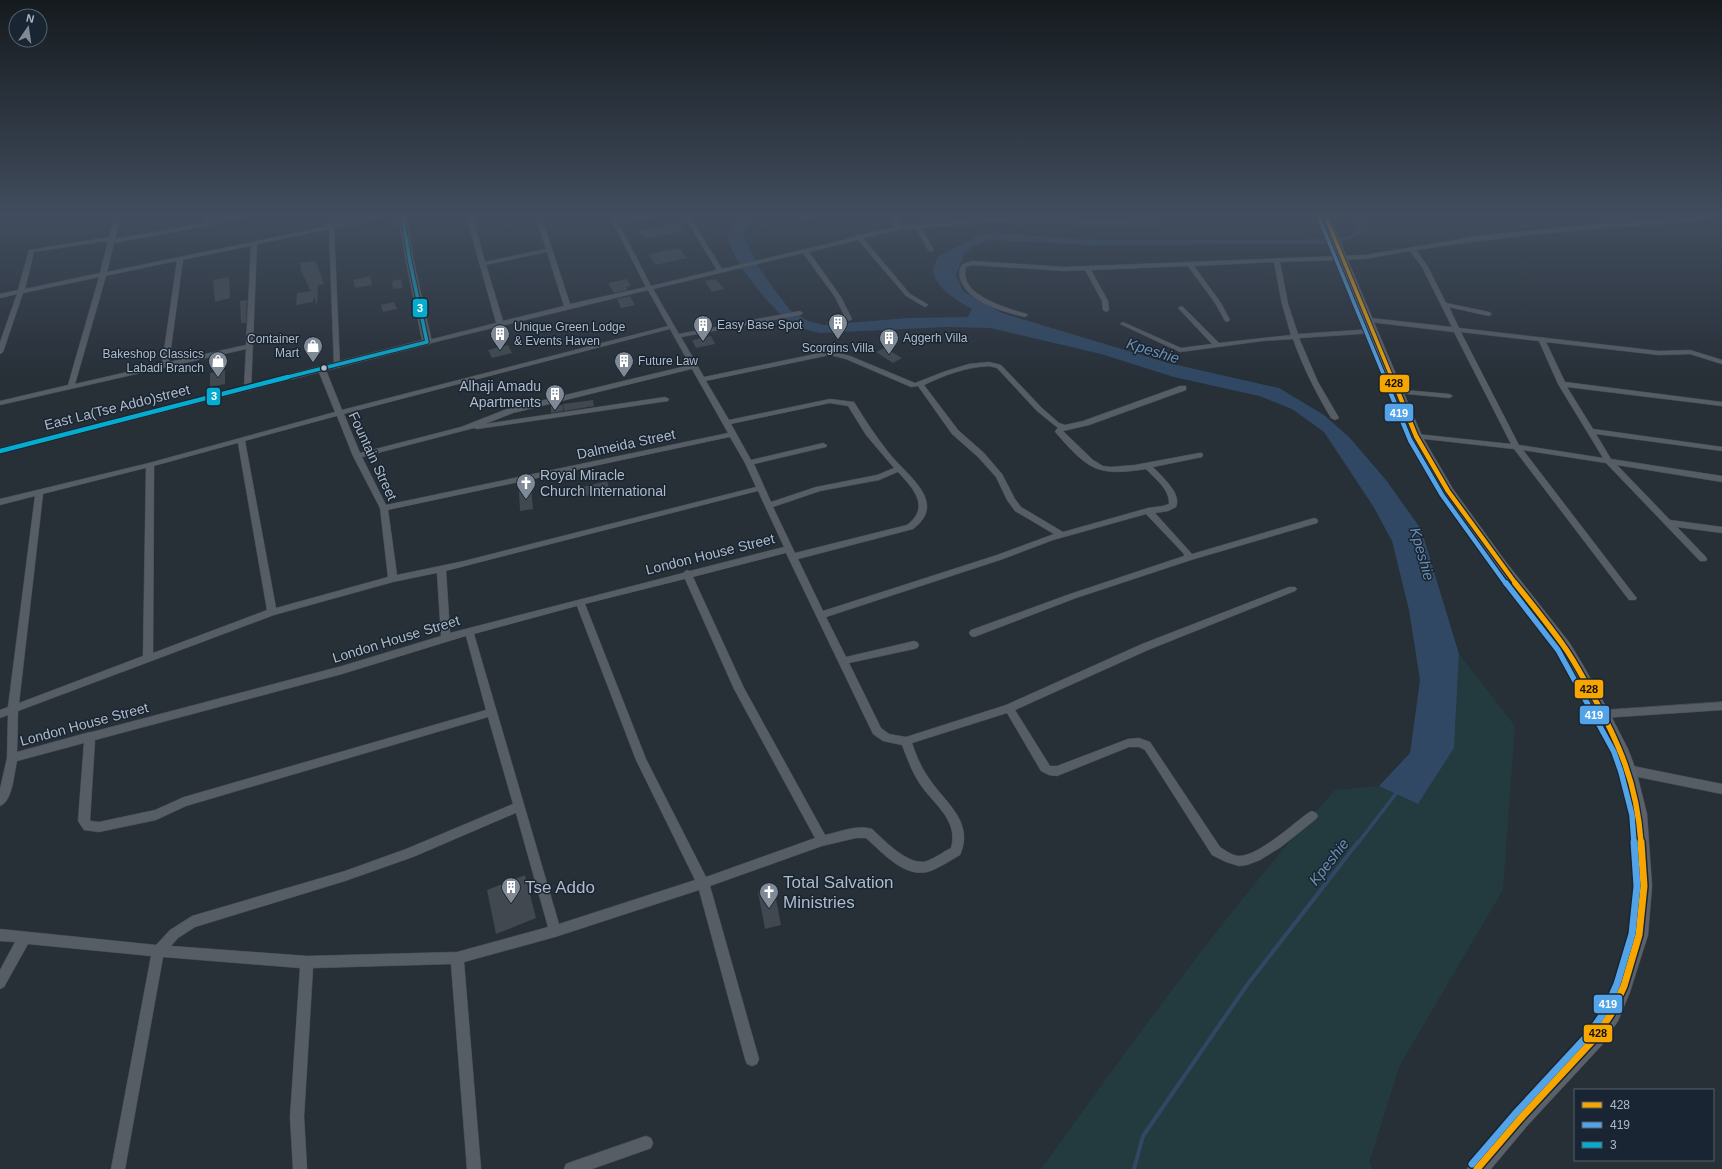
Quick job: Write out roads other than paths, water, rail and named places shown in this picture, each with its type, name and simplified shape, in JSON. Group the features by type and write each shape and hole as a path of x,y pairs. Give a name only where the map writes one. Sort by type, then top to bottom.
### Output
{"main road":[{"path":"1348,270 1416,436 1448,491 1501,566 1564,646 1603,714 1620,749 1628,770 1639,814 1644,886 1639,935 1624,986 1611,1014 1595,1038 1520,1119 1477,1169"}],"street":[{"path":"0,352 21,291 26,270"},
{"path":"71,386 104,270"},
{"path":"0,296 126,270"},
{"path":"165,365 179,270"},
{"path":"248,388 253,270"},
{"path":"333,270 338,366"},
{"path":"412,270 427,342 726,270"},
{"path":"485,270 500,324"},
{"path":"556,270 568,307"},
{"path":"640,270 749,463 770,505 793,558 878,731 887,738 906,741 1009,708 1145,647 1292,589"},
{"path":"818,270 838,297 849,319"},
{"path":"886,270 908,295 925,305"},
{"path":"963,270 962,272 966,286 970,292 1003,310 1025,315"},
{"path":"1088,270 1105,301 1106,310"},
{"path":"1193,270 1218,303 1227,320"},
{"path":"1279,270 1288,317 1295,336 1321,397 1335,418"},
{"path":"1426,270 1516,447 1632,598"},
{"path":"1443,304 1489,314"},
{"path":"1181,308 1216,344"},
{"path":"677,336 800,313"},
{"path":"1123,324 1180,350 1216,344 1372,326 1457,329 1659,353 1690,352 1722,362"},
{"path":"0,502 150,465 339,413 672,327"},
{"path":"1541,339 1562,384 1609,462 1703,559"},
{"name":"East La(Tse Addo)street","path":"0,451 338,366 427,342"},
{"path":"0,403 249,346"},
{"path":"701,380 830,353 848,357 911,384 920,384 972,364 989,363 999,366 1050,420 1062,427 1086,423 1182,388"},
{"path":"464,429 510,411 694,366"},
{"name":"Fountain Street","path":"322,370 357,456 384,508 393,579"},
{"path":"920,384 955,432 981,455 999,476 1011,500 1018,509 1062,535"},
{"path":"1562,384 1722,404"},
{"path":"1397,391 1449,396"},
{"path":"357,456 464,429 665,399"},
{"path":"727,423 830,401 851,404 869,433 891,461 913,483 921,495 922,512 918,521 910,527 793,558"},
{"path":"1062,427 1059,431 1091,462 1100,468 1113,469 1147,465 1199,454"},
{"path":"1590,431 1722,449"},
{"name":"Dalmeida Street","path":"384,508 732,434"},
{"path":"1416,436 1516,447 1722,479"},
{"path":"241,441 272,612"},
{"path":"749,463 823,444"},
{"path":"148,659 150,465"},
{"path":"821,615 1000,557 1050,538 1148,511 1165,509 1173,505 1174,500 1171,492 1147,465"},
{"path":"770,505 819,489 879,476 900,469"},
{"path":"0,714 272,612 393,579 761,488"},
{"path":"0,801 4,796 12,758 13,709 39,493"},
{"path":"1148,511 1188,553 1188,558"},
{"path":"974,633 1073,596 1188,558 1314,521"},
{"path":"1669,523 1722,530"},
{"name":"London House Street","path":"12,758 342,670 446,638 687,574 789,549"},
{"path":"441,568 446,638"},
{"path":"687,574 739,689 822,841"},
{"path":"580,602 640,760 703,883 752,1059"},
{"path":"469,632 555,931"},
{"path":"843,661 914,645"},
{"path":"1603,714 1722,706"},
{"path":"1009,708 1044,768 1049,770 1058,771 1128,743 1134,742 1144,744 1149,748 1216,851 1226,857 1239,861 1255,857 1312,816"},
{"path":"90,736 84,821 88,826 99,828 156,815 184,802 493,712"},
{"path":"0,935 158,951 307,962 457,958 555,931 703,883 822,841 856,833 868,834 901,861 912,866 926,867 956,850 959,832 954,819 924,781 915,765 906,741"},
{"path":"1628,770 1722,789"},
{"path":"118,1169 158,951 174,934 192,922 345,876 409,852 518,806"},
{"path":"0,983 24,938"},
{"path":"457,958 474,1169"},
{"path":"300,1169 297,1117 307,962"},
{"path":"571,1169 646,1144"}],"water":[{"path":"743,270 760,270 790,310 808,321 824,325 908,318 968,317 972,309 943,289 935,278 933,272 933,270 958,270 956,275 963,291 1002,313 1168,363 1279,388 1324,415 1349,437 1386,480 1421,529 1459,654 1454,748 1418,804 1379,786 1410,753 1420,680 1409,610 1392,541 1373,506 1324,432 1292,409 1259,396 1174,377 1101,354 990,328 947,327 820,333 809,331 795,325 783,317 752,282"}],"waterway":[{"name":"Kpeshie","path":"1358,843 1398,791"},
{"name":"Kpeshie","path":"1134,1169 1143,1136 1247,985 1358,842"}],"place":[{"name":"Scorgins Villa","path":"838,340"},
{"name":"Easy Base Spot","path":"703,342"},
{"name":"Unique Green Lodge & Events Haven","path":"500,351"},
{"name":"Aggerh Villa","path":"889,355"},
{"name":"Container Mart","path":"313,363"},
{"name":"Bakeshop Classics Labadi Branch","path":"218,378"},
{"name":"Future Law","path":"624,378"},
{"name":"Alhaji Amadu Apartments","path":"555,411"},
{"name":"Royal Miracle Church International","path":"526,500"},
{"name":"Tse Addo","path":"511,904"},
{"name":"Total Salvation Ministries","path":"769,909"}]}
